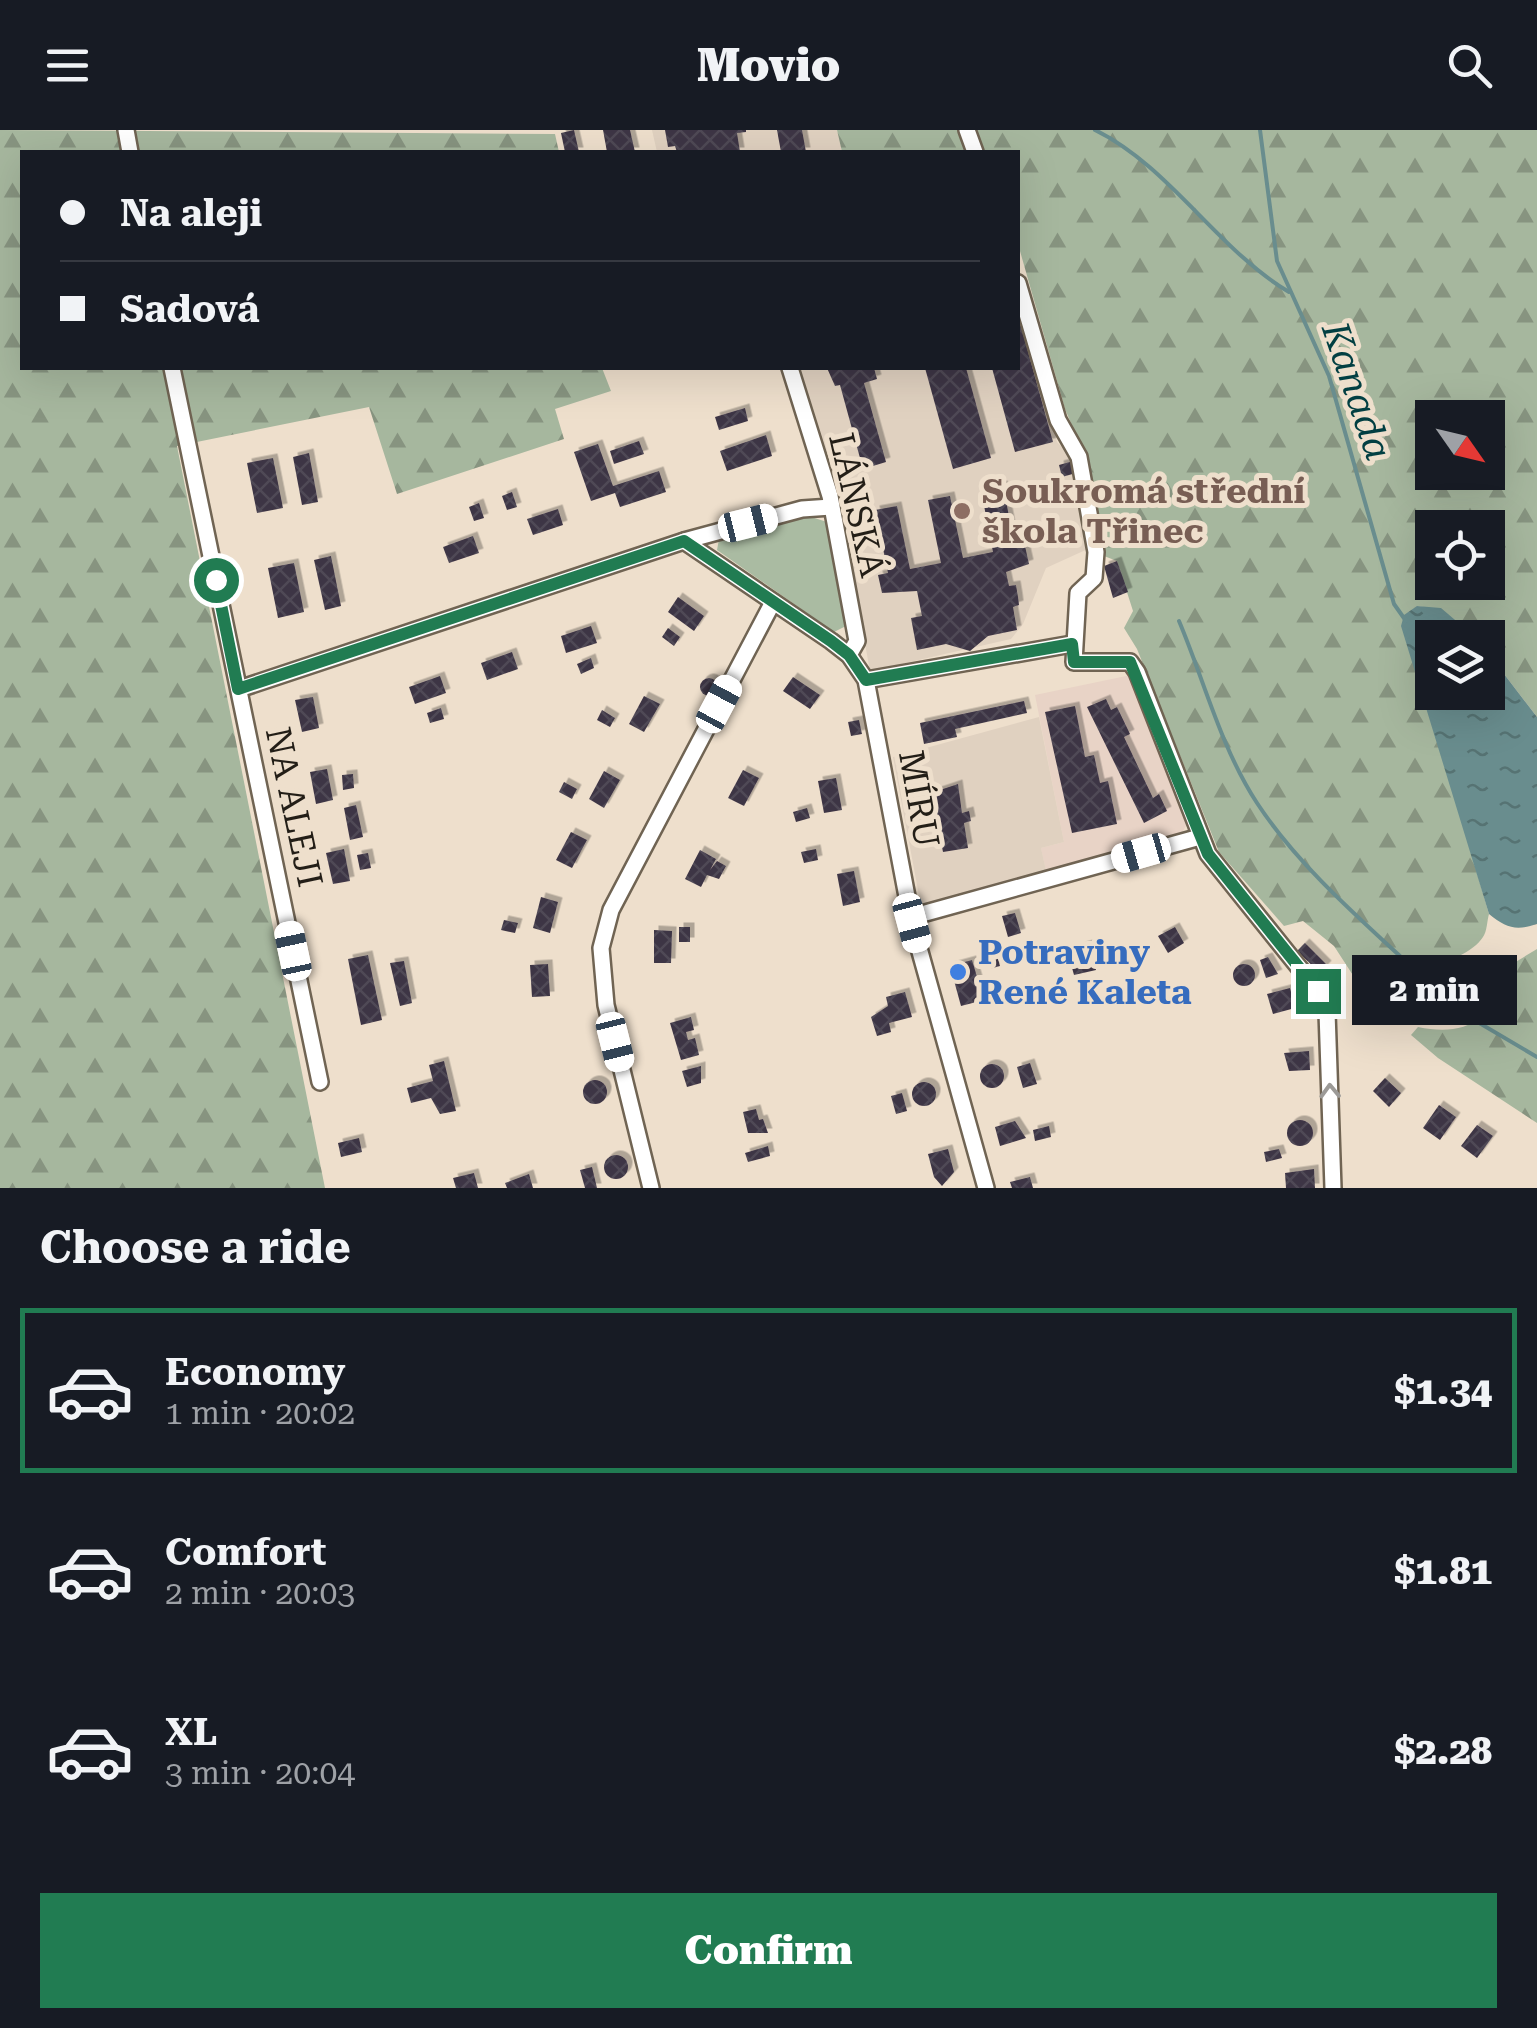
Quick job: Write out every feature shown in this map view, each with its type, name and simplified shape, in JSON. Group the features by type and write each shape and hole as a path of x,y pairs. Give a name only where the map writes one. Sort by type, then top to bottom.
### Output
{"street":[{"path":"1020,290 1058,420 1080,457 1096,552 1094,578 1078,593 1072,644 1074,662 1130,662 1208,854 1318,991 1328,1012 1333,1188"},
{"name":"NA ALEJI","path":"172,370 320,1082"},
{"name":"LÁNSKÁ","path":"791,370 831,506 857,641 849,655"},
{"path":"238,689 684,541 802,509 831,506"},
{"path":"684,541 849,655"},
{"path":"652,1188 606,1005 601,948 612,910 773,602"},
{"path":"866,680 1072,644"},
{"name":"MÍRU","path":"849,655 866,680 911,917 986,1188"},
{"path":"911,917 1200,837"}],"shaded area":[{"path":"652,130 837,130 842,150 657,150"},
{"name":"Soukromá střední škola Třinec","path":"1020,308 1057,442 1075,461 1090,548 1046,568 1023,624 1011,639 870,671 834,474 801,370 1020,370"},
{"path":"1131,675 1187,824 1179,838 1047,875 1041,848 1064,842 1035,695"},
{"path":"1039,717 1064,842 1041,848 1047,875 927,909 921,906 893,757"}],"green space":[{"path":"0,130 555,134 559,150 20,150 20,370 603,370 611,391 555,409 564,439 397,494 369,407 177,446 325,1188 0,1188"},
{"path":"837,130 1537,130 1537,717 1505,675 1505,620 1451,620 1417,606 1419,620 1415,620 1415,710 1434,710 1440,747 1489,914 1484,935 1473,947 1425,969 1358,983 1334,946 1303,921 1284,926 1219,852 1137,649 1124,628 1133,611 1117,561 1104,556 1084,454 1065,409 1020,251 1020,150 842,150"},
{"path":"802,514 827,522 846,626 834,632 717,550 720,534"},
{"path":"1537,949 1537,1123 1438,1058 1411,1035 1418,1027 1460,1028 1478,1019 1493,1003 1484,981"}],"water":[{"path":"1417,606 1441,608 1455,620 1415,620 1415,672 1401,626 1404,615"},
{"path":"1505,675 1537,717 1537,924 1512,927 1489,914 1427,710 1505,710"}],"building":[{"path":"574,130 579,150 565,150 561,133"},
{"path":"603,130 630,130 635,150 607,150"},
{"path":"665,130 746,130 737,133 740,150 668,147"},
{"path":"777,130 802,130 806,150 781,150"},
{"path":"1020,323 1053,442 1015,452 993,370 1020,370"},
{"path":"828,370 875,370 877,379 864,383 886,462 863,469 840,385 835,386"},
{"path":"926,370 967,370 991,458 953,469"},
{"path":"745,408 748,421 719,430 715,417"},
{"path":"766,435 772,456 727,471 720,451"},
{"path":"639,441 644,454 614,464 610,451"},
{"path":"598,444 613,486 659,471 666,492 620,507 615,493 591,501 574,452"},
{"path":"309,453 318,502 302,505 293,457"},
{"path":"273,458 283,508 257,513 247,463"},
{"path":"1073,461 1076,473 1062,477 1059,465"},
{"path":"1003,485 1015,548 1025,546 1029,564 1006,572 1009,586 1016,585 1019,605 1013,607 1017,630 988,636 970,651 946,644 917,650 911,618 922,616 917,591 882,593 878,575 888,573 875,510 897,506 910,569 941,563 928,500 950,496 963,558 993,552 981,490"},
{"path":"512,492 517,507 507,510 502,496"},
{"path":"479,503 484,518 474,521 469,507"},
{"path":"558,509 563,525 533,535 527,519"},
{"path":"473,536 479,553 449,563 443,547"},
{"path":"331,556 341,606 325,610 314,560"},
{"path":"1117,561 1128,592 1113,598 1104,566"},
{"path":"294,563 304,612 278,618 268,568"},
{"path":"678,597 704,616 694,631 668,612"},
{"path":"591,626 597,643 566,653 561,636"},
{"path":"668,628 680,637 674,646 662,637"},
{"path":"512,652 518,669 487,680 481,663"},
{"path":"591,658 594,668 581,674 577,664"},
{"path":"440,676 446,693 415,704 409,687"},
{"path":"793,677 820,695 810,709 783,691"},
{"path":"709,678 718,687 709,696 700,687"},
{"path":"644,696 660,704 644,732 629,724"},
{"path":"313,697 319,728 302,732 295,700"},
{"path":"1106,699 1111,710 1117,707 1130,734 1124,737 1153,798 1159,794 1167,811 1144,823 1087,707"},
{"path":"1024,701 1027,713 955,729 957,737 924,744 920,723"},
{"path":"1075,706 1085,757 1094,755 1100,783 1108,781 1117,824 1072,833 1045,712"},
{"path":"441,708 444,719 430,723 427,713"},
{"path":"602,710 615,718 610,727 597,720"},
{"path":"859,720 862,734 851,736 848,722"},
{"path":"327,769 333,800 316,804 310,772"},
{"path":"743,770 759,778 744,806 728,798"},
{"path":"604,771 620,780 604,808 589,799"},
{"path":"353,774 354,788 343,790 342,775"},
{"path":"836,778 842,810 824,813 818,781"},
{"path":"564,782 577,789 572,799 559,792"},
{"path":"958,784 962,813 969,811 971,821 964,823 968,848 943,852 931,793"},
{"path":"356,805 363,837 350,840 344,808"},
{"path":"807,808 810,818 796,822 793,812"},
{"path":"571,832 587,840 572,868 556,860"},
{"path":"344,849 350,881 333,884 326,853"},
{"path":"816,849 818,860 804,863 801,852"},
{"path":"700,850 716,859 710,870 717,861 726,866 719,879 707,875 701,887 685,879"},
{"path":"368,853 371,868 360,870 357,855"},
{"path":"854,871 860,902 843,906 837,874"},
{"path":"541,897 558,902 550,933 533,928"},
{"path":"1015,913 1021,933 1008,937 1002,916"},
{"path":"504,920 518,923 515,933 501,930"},
{"path":"679,927 690,927 690,942 679,942"},
{"path":"1175,927 1184,943 1168,953 1158,936"},
{"path":"654,930 672,931 671,963 654,963"},
{"path":"1305,943 1327,965 1320,973 1297,951"},
{"path":"1089,944 1096,970 1074,975 1067,950"},
{"path":"994,945 1000,966 989,969 983,949"},
{"path":"368,955 382,1020 361,1025 348,959"},
{"path":"1268,957 1278,974 1266,978 1260,960"},
{"path":"972,960 984,1000 961,1006 950,966"},
{"path":"404,961 412,1003 400,1006 390,963"},
{"path":"548,964 550,996 532,997 530,965"},
{"path":"1244,964 1252,967 1252,983 1244,986 1236,983 1233,975 1236,967"},
{"path":"1290,988 1295,1008 1273,1014 1267,994"},
{"path":"905,992 912,1017 889,1023 891,1032 877,1036 871,1017 888,1006 886,997"},
{"path":"1458,992 1464,995 1471,1014 1459,1019 1449,1001"},
{"path":"691,1017 694,1030 686,1032 688,1040 695,1038 699,1055 681,1060 670,1023"},
{"path":"1309,1051 1310,1070 1289,1071 1284,1053"},
{"path":"444,1061 456,1111 440,1114 431,1098 411,1103 407,1088 433,1081 429,1065"},
{"path":"1030,1063 1037,1084 1023,1088 1017,1067"},
{"path":"992,1064 1001,1067 1001,1085 992,1088 983,1085 980,1076 983,1067"},
{"path":"701,1066 701,1083 687,1087 682,1071"},
{"path":"1385,1078 1401,1093 1389,1107 1373,1091"},
{"path":"595,1080 607,1092 595,1104 583,1092"},
{"path":"924,1082 936,1094 924,1106 912,1094"},
{"path":"902,1093 907,1111 896,1114 891,1096"},
{"path":"1439,1105 1456,1117 1440,1140 1423,1128"},
{"path":"756,1109 768,1133 748,1133 743,1112"},
{"path":"1300,1120 1309,1124 1313,1133 1309,1142 1300,1146 1291,1142 1287,1133 1291,1124"},
{"path":"1015,1121 1026,1138 1000,1146 995,1127"},
{"path":"1477,1125 1493,1136 1477,1158 1461,1146"},
{"path":"1049,1126 1051,1137 1035,1141 1033,1130"},
{"path":"359,1138 362,1152 341,1157 338,1143"},
{"path":"768,1146 770,1156 748,1162 745,1153"},
{"path":"948,1149 954,1172 942,1186 934,1177 928,1154"},
{"path":"1279,1149 1282,1158 1266,1162 1264,1152"},
{"path":"616,1155 628,1167 616,1179 604,1167"},
{"path":"592,1167 597,1188 585,1188 580,1170"},
{"path":"1314,1169 1315,1188 1286,1188 1285,1173"},
{"path":"474,1173 478,1188 456,1188 453,1178"},
{"path":"529,1174 533,1188 507,1188 505,1183"},
{"path":"1030,1177 1033,1188 1012,1188 1010,1182"}],"waterway":[{"path":"1095,130 1147,165 1239,254 1289,292"},
{"name":"Kanada","path":"1260,130 1277,261 1329,376 1394,604 1406,621"},
{"path":"1179,621 1223,737 1257,803 1299,858 1452,1005"},
{"path":"1464,1014 1537,1057"}],"place":[{"name":"Soukromá střední škola Třinec","path":"962,511"},
{"name":"Potraviny René Kaleta","path":"958,972"}],"route":[{"path":"216,580 238,689 684,541 831,641 849,655 866,680 963,660 1072,644 1074,662 1130,662 1208,854 1318,991"}]}
